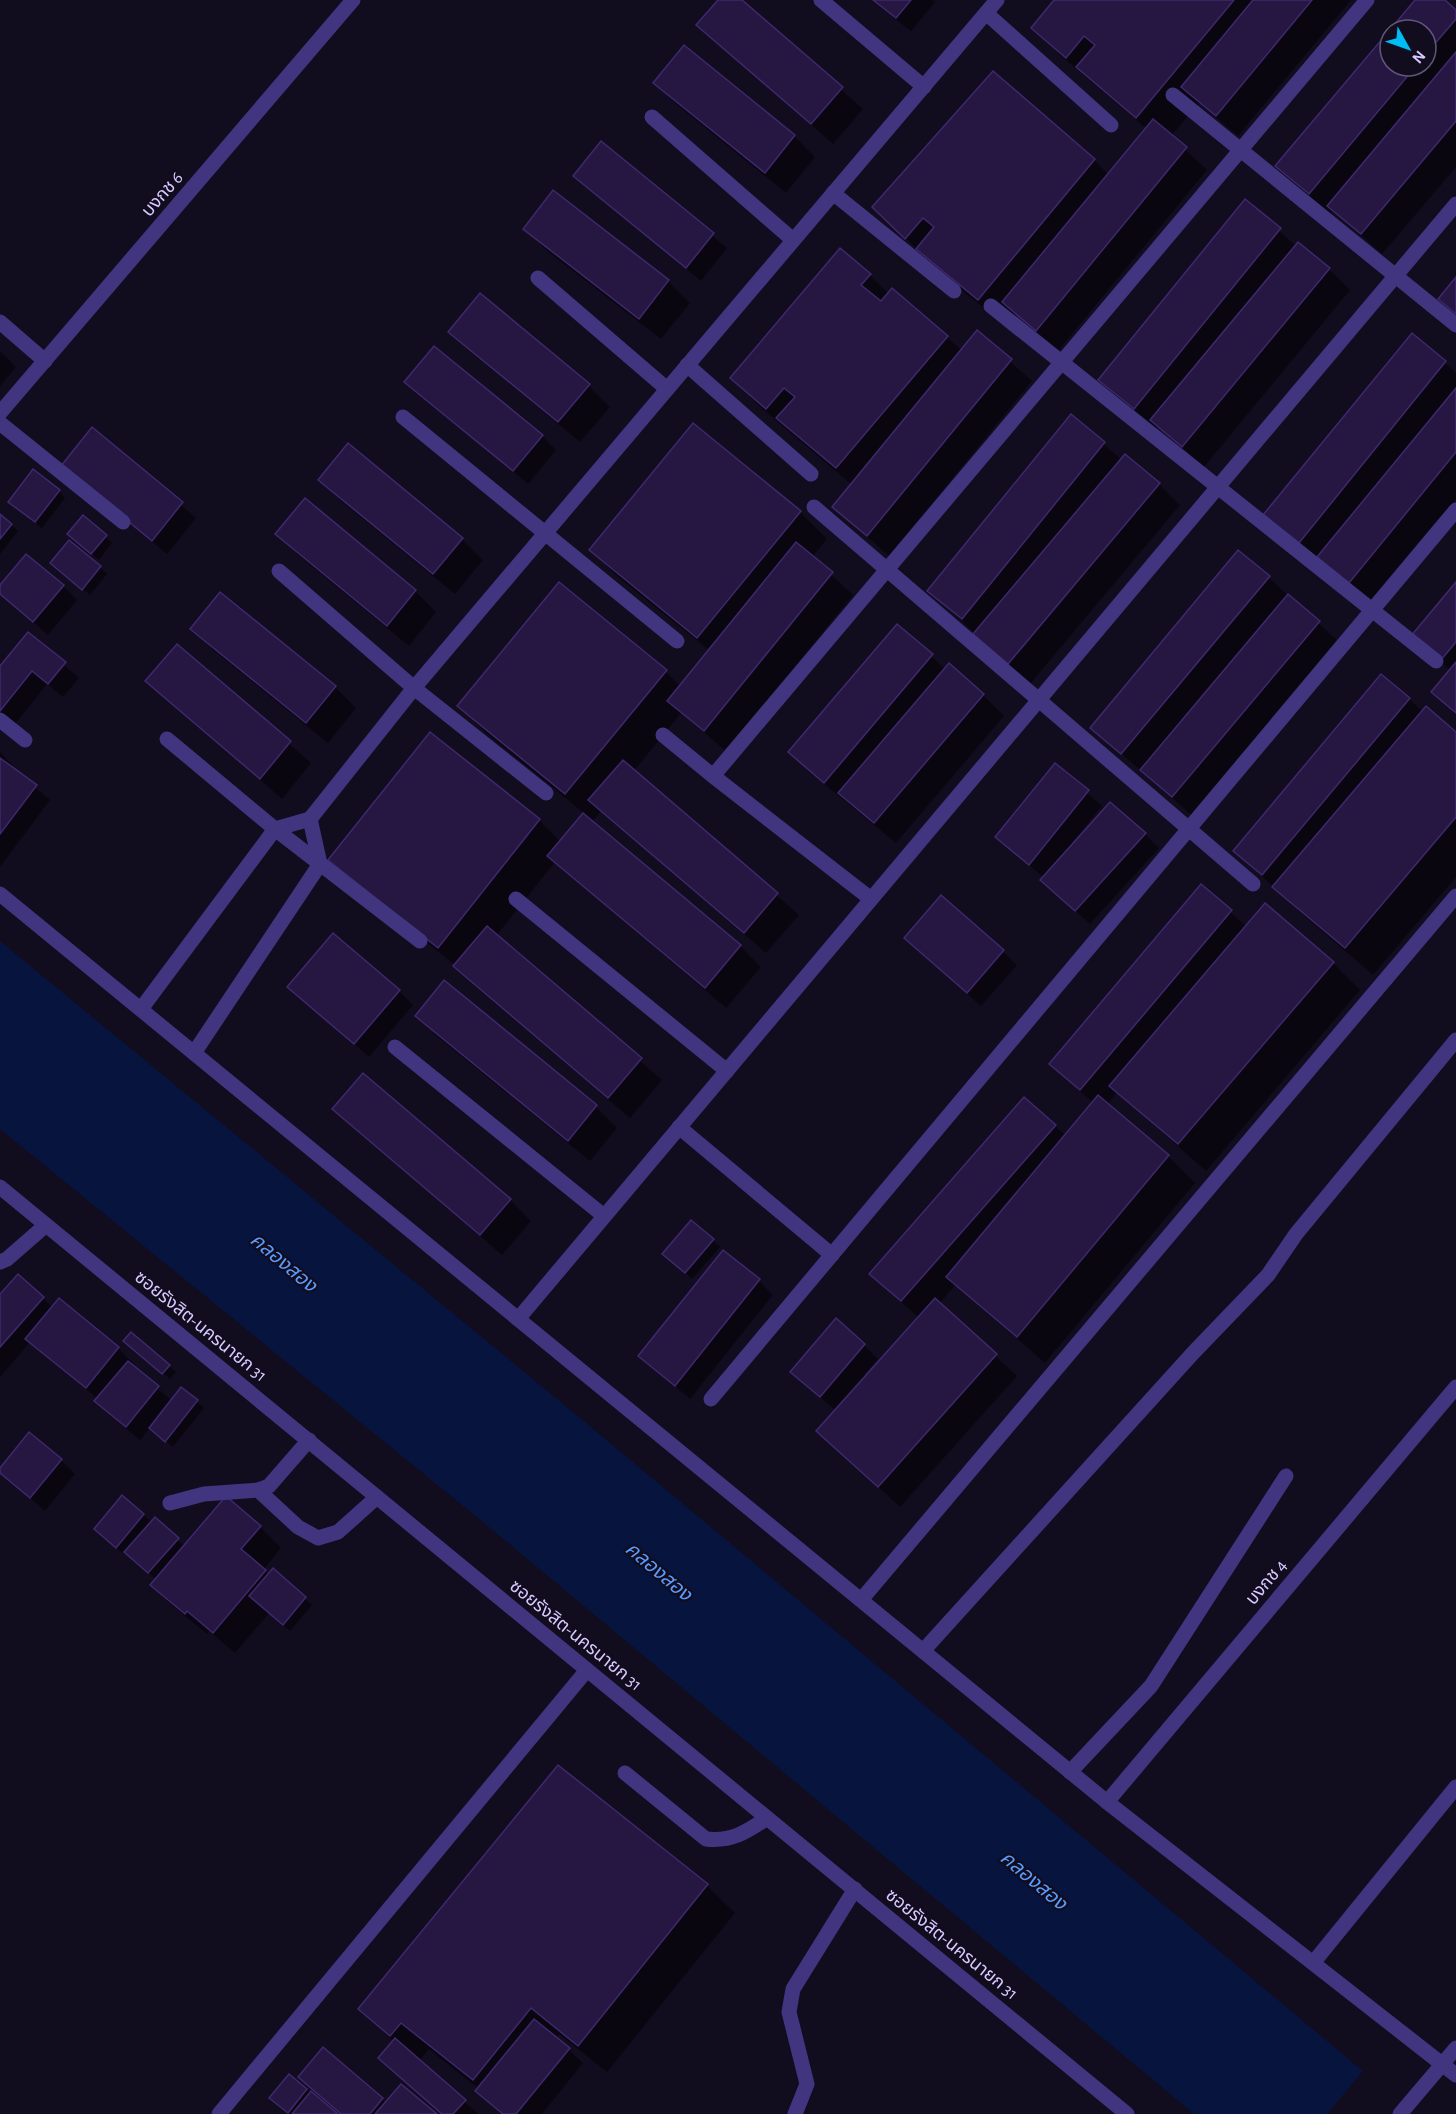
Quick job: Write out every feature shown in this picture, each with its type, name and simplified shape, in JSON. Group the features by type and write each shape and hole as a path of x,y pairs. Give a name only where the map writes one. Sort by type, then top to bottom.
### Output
{"street":[{"name":"บงกช 6","path":"0,413 353,0"},
{"path":"820,0 924,87"},
{"path":"141,1009 275,829 310,819 414,688 998,0"},
{"path":"713,776 1366,0"},
{"path":"986,14 1111,125"},
{"path":"1173,95 1456,325"},
{"path":"652,117 793,240"},
{"path":"833,193 954,291"},
{"path":"518,1319 1456,204"},
{"path":"538,278 667,389"},
{"path":"991,306 1436,661"},
{"path":"0,322 45,361"},
{"path":"687,365 811,474"},
{"path":"403,417 677,641"},
{"path":"0,423 123,522"},
{"path":"814,507 1253,884"},
{"path":"711,1398 1456,510"},
{"path":"279,571 414,688 546,793"},
{"path":"0,720 25,740"},
{"path":"663,735 871,899"},
{"path":"167,739 275,829 420,941"},
{"path":"194,1053 320,864 310,819"},
{"path":"0,894 1070,1772 1456,2075"},
{"path":"861,1600 1456,896"},
{"path":"516,899 727,1071"},
{"path":"923,1651 1193,1353 1268,1275 1296,1234 1456,1040"},
{"path":"395,1047 604,1216"},
{"path":"679,1127 832,1255"},
{"name":"ซอยรังสิต-นครนายก 31","path":"0,1187 855,1890 1121,2112"},
{"path":"0,1262 7,1259 46,1225"},
{"name":"บงกช 4","path":"1107,1802 1456,1387"},
{"path":"170,1503 204,1494 258,1490 269,1486 309,1440"},
{"path":"1070,1772 1151,1686 1286,1476"},
{"path":"258,1490 297,1527 318,1538 338,1532 377,1497"},
{"path":"219,2114 587,1670"},
{"path":"625,1773 706,1839 720,1841 742,1835 767,1818"},
{"path":"1313,1963 1456,1787"},
{"path":"795,2114 807,2084 789,2012 794,1989 855,1890"},
{"path":"1400,2114 1456,2048"}],"water":[{"name":"คลองสอง","path":"0,941 579,1417 1363,2071 1327,2114 1194,2114 489,1527 0,1129"}],"building":[{"path":"718,0 742,0 843,87 811,124 696,25"},
{"path":"873,0 911,0 896,18"},
{"path":"1054,0 1234,0 1136,118 1076,67 1095,45 1084,36 1066,58 1031,28"},
{"path":"1253,0 1312,0 1216,116 1181,87"},
{"path":"1415,0 1445,0 1456,10 1456,19 1438,40 1438,18 1400,18"},
{"path":"1378,44 1378,78 1406,78 1309,194 1275,166"},
{"path":"684,45 795,135 765,173 653,83"},
{"path":"1456,52 1456,121 1361,234 1327,206 1434,78 1438,78 1438,73"},
{"path":"993,71 1095,159 978,300 916,249 934,227 923,218 905,239 872,207"},
{"path":"1153,119 1187,147 1036,331 1002,302"},
{"path":"601,141 714,233 686,268 573,176"},
{"path":"553,190 669,280 639,319 523,229"},
{"path":"1245,199 1281,228 1134,409 1098,380"},
{"path":"1298,242 1330,268 1182,447 1150,420"},
{"path":"840,248 871,274 861,285 881,301 892,288 948,336 836,468 776,418 795,397 784,388 766,409 730,378"},
{"path":"1456,277 1456,314 1438,299"},
{"path":"480,293 590,384 558,422 448,332"},
{"path":"977,330 1012,359 867,536 832,507"},
{"path":"1412,333 1446,361 1299,543 1263,515"},
{"path":"434,346 543,435 513,471 404,382"},
{"path":"1456,388 1456,452 1349,583 1317,557"},
{"path":"1071,414 1105,442 962,619 927,591"},
{"path":"693,423 801,511 697,638 589,550"},
{"path":"92,427 183,502 152,541 61,466"},
{"path":"348,443 463,538 433,574 318,480"},
{"path":"1125,454 1160,483 1008,664 973,634"},
{"path":"33,469 60,490 35,522 8,502"},
{"path":"305,498 416,590 387,626 275,534"},
{"path":"0,514 12,524 0,539"},
{"path":"83,515 107,535 91,554 67,534"},
{"path":"69,540 101,566 82,590 50,563"},
{"path":"796,542 833,572 704,731 667,701"},
{"path":"1238,550 1270,576 1121,754 1090,728"},
{"path":"26,554 64,585 33,622 0,594 0,585"},
{"path":"559,582 667,670 565,794 457,706"},
{"path":"1456,582 1456,642 1441,660 1411,636"},
{"path":"220,592 336,686 306,723 190,629"},
{"path":"1288,594 1320,621 1172,797 1140,770"},
{"path":"897,624 933,654 824,783 788,752"},
{"path":"28,632 66,662 48,684 32,671 0,711 0,666"},
{"path":"177,644 291,741 260,779 145,681"},
{"path":"1456,662 1456,713 1431,692"},
{"path":"949,663 984,694 874,823 838,793"},
{"path":"1381,674 1410,698 1262,875 1233,851"},
{"path":"1426,706 1456,732 1456,817 1345,948 1272,887"},
{"path":"430,732 540,819 438,948 328,860"},
{"path":"0,758 37,785 0,834"},
{"path":"623,760 778,893 744,933 588,800"},
{"path":"1055,763 1089,790 1029,865 995,837"},
{"path":"1110,802 1146,833 1075,911 1040,880"},
{"path":"583,813 741,945 705,988 547,856"},
{"path":"1201,884 1232,910 1080,1090 1049,1064"},
{"path":"941,895 1004,950 967,993 904,938"},
{"path":"1265,903 1334,962 1178,1144 1109,1086"},
{"path":"487,926 642,1058 608,1098 453,966"},
{"path":"333,933 400,990 354,1044 287,987"},
{"path":"444,980 597,1105 568,1141 415,1016"},
{"path":"363,1073 511,1199 480,1235 332,1109"},
{"path":"1098,1095 1169,1155 1017,1337 946,1277"},
{"path":"1024,1097 1056,1125 901,1301 869,1274"},
{"path":"691,1220 714,1239 685,1273 662,1254"},
{"path":"723,1250 760,1279 675,1386 638,1356"},
{"path":"18,1274 44,1297 0,1347 0,1294"},
{"path":"59,1298 119,1347 86,1388 25,1339"},
{"path":"935,1298 997,1354 878,1487 816,1431"},
{"path":"836,1318 865,1344 820,1397 790,1372"},
{"path":"131,1332 170,1365 162,1374 123,1341"},
{"path":"128,1361 159,1386 126,1427 94,1401"},
{"path":"181,1387 198,1400 165,1442 149,1428"},
{"path":"29,1432 62,1459 30,1498 0,1473 0,1468"},
{"path":"122,1495 144,1514 116,1548 94,1529"},
{"path":"226,1496 261,1526 241,1549 266,1570 213,1633 187,1611 185,1614 150,1585"},
{"path":"155,1517 179,1538 148,1573 124,1552"},
{"path":"273,1568 306,1597 283,1625 249,1596"},
{"path":"558,1765 708,1884 578,2046 531,2008 473,2080 401,2023 390,2036 358,2009"},
{"path":"534,2019 570,2048 516,2114 503,2114 475,2091"},
{"path":"395,2038 466,2100 453,2114 442,2114 378,2058"},
{"path":"323,2047 383,2098 370,2114 341,2114 298,2077"},
{"path":"289,2074 307,2089 288,2113 269,2098"},
{"path":"401,2084 437,2114 375,2114"},
{"path":"311,2091 338,2114 292,2114"}]}
